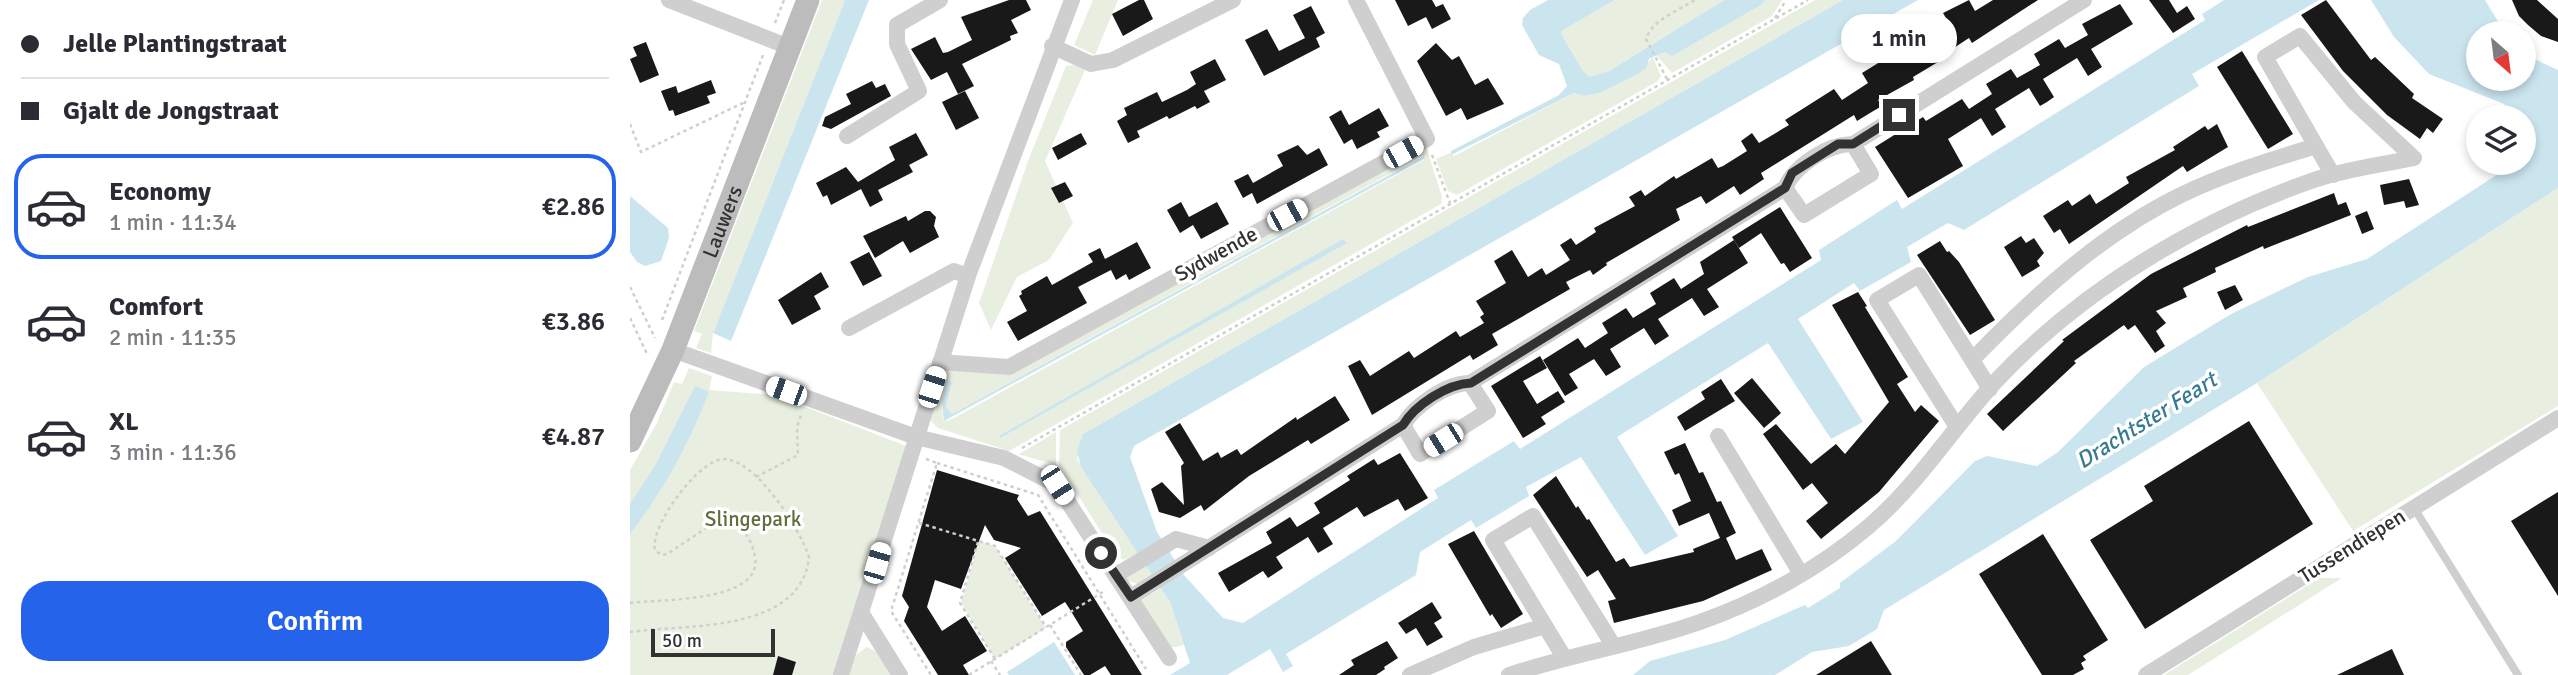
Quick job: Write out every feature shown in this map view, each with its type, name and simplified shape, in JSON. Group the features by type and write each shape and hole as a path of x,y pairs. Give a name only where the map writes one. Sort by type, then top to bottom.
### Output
{"street":[{"path":"669,0 789,47"},
{"name":"Lauwers","path":"630,441 662,355 807,0"},
{"path":"847,136 919,91 897,44 897,25 940,0"},
{"path":"841,675 923,439 940,362 968,276 1052,46 1072,0"},
{"path":"1052,46 1091,64 1112,60 1233,0"},
{"path":"1356,0 1427,139"},
{"path":"1131,597 1403,425 1411,412 1458,383 1471,383 1785,188 1792,173 1838,144 1853,144 2084,0"},
{"path":"1509,675 1564,657 1700,622 1760,598 1801,574 1868,528 1908,487 1990,389 2093,295 2200,229 2247,207 2333,175 2414,158 2354,102 2300,36 2265,57 2333,175"},
{"name":"Sydwende","path":"940,362 1009,367 1427,139"},
{"path":"1785,188 1804,215 1871,174 1853,144"},
{"path":"1972,360 2070,268 2179,196 2242,169 2316,146"},
{"path":"849,328 954,271 968,276"},
{"path":"1957,427 1877,300 1919,275 1990,389"},
{"path":"662,355 743,375 923,439 1004,458 1057,485 1169,658"},
{"path":"1403,425 1420,454 1488,411 1471,383"},
{"name":"Tussendiepen","path":"2146,675 2558,418"},
{"path":"1718,436 1801,574"},
{"path":"1564,657 1493,540 1533,516 1614,645"},
{"path":"1118,578 1138,562 1176,539 1209,548"},
{"path":"862,614 900,675"},
{"path":"1410,675 1474,646 1545,626"}],"lane":[{"path":"2414,508 2518,675"}],"path":[{"path":"1667,79 1646,39 1659,22 1695,0"},
{"path":"1774,19 1786,0"},
{"path":"1004,458 1808,0"},
{"path":"630,124 641,152 745,102"},
{"path":"1427,139 1439,181 1450,203"},
{"path":"630,287 662,355 646,355 630,318"},
{"path":"756,477 798,455 797,427 807,398"},
{"path":"923,439 925,459 1038,495 1146,669"},
{"path":"630,603 714,594 747,582 756,570 756,559 748,536 733,521 717,522 667,554 661,555 655,550 654,536 667,512 710,463 718,459 733,460 756,477 780,507 810,557 805,577 794,592 744,621 630,632"},
{"path":"931,675 891,611 937,463"},
{"path":"918,523 995,546 1082,675"},
{"path":"979,541 960,603 1000,675"},
{"path":"969,675 1099,594 1118,578"}],"green space":[{"path":"822,0 845,0 713,333 711,353 696,348 702,334 694,331"},
{"path":"1093,0 1118,0 1095,55 1074,45"},
{"path":"1615,0 1724,0 1609,71 1589,77 1583,72 1561,34 1563,30"},
{"path":"1765,0 1782,0 1772,16 1672,73 1656,55 1761,5"},
{"path":"1815,0 1843,0 1083,434 1077,459 1139,553 1123,560 1115,554 1059,465 1060,430"},
{"path":"1653,57 1661,76 1658,81 1457,195 1448,191 1436,159 1450,153 1454,156 1574,93 1584,96 1600,93 1638,74"},
{"path":"1073,65 1085,70 1045,161 1073,223 1049,260 1017,277 991,330 979,303 1028,161 1066,66"},
{"path":"1426,146 1442,197 1441,204 1009,451 938,428 930,420 944,372 948,369 1009,375","holes":["1422,156 1424,160 954,418 946,421 943,419 942,403 952,382 946,406 952,414","1343,240 1347,242 1000,438 1000,436"]},
{"path":"2558,188 2558,406 2353,531 2257,383"},
{"name":"Slingepark","path":"689,368 712,376 709,390 775,395 906,446 834,675 630,675 630,470 657,423 674,382 682,384"},
{"path":"1056,432 1056,465 1018,454 1019,454"},
{"path":"979,541 995,546 1046,628 995,659 961,603"},
{"path":"1146,564 1154,577 1138,584 1128,581 1127,577"},
{"path":"2319,578 2342,578 2188,675 2164,675"},
{"path":"1161,588 1170,602 1184,645 1170,648 1140,601"},
{"path":"867,647 877,652 891,675 849,675 856,655"}],"water":[{"path":"845,0 869,0 731,341 713,333"},
{"path":"1548,0 1615,0 1563,30 1561,34 1589,77 1609,71 1724,0 1765,0 1761,5 1672,56 1664,52 1649,59 1646,68 1638,74 1600,93 1584,96 1574,93 1451,155 1451,151 1559,95 1567,86 1559,64 1539,55 1522,25 1523,18 1530,10"},
{"path":"1843,0 1918,0 1134,446 1130,457 1157,532 1184,575 1223,618 1243,623 1438,498 1434,490 1514,441 1520,449 1821,260 1819,250 1897,200 1902,209 2205,20 2202,14 2224,0 2319,0 2192,74 2199,86 1964,230 1948,223 1907,247 1911,262 1860,291 1854,283 1798,319 1863,422 1831,439 1768,343 1617,437 1678,536 1645,555 1581,457 1526,487 1529,496 1476,528 1471,520 1420,552 1416,575 1286,654 1293,666 1283,672 1270,649 1227,675 1170,675 1190,663 1170,602 1081,467 1077,451 1083,434"},
{"path":"2371,0 2485,0 2498,21 2466,21 2466,89 2429,74 2394,37"},
{"name":"Drachtster Feart","path":"2536,60 2558,70 2558,188 2257,383 1884,610 1877,629 1849,646 1812,652 1775,675 1633,675 1650,661 1725,640 1805,605 1808,608 1840,588 1840,583 1896,541 1975,461 1987,456 2037,466 2058,452 2144,367 2231,314 2308,277 2367,259 2496,175 2536,175 2536,105 2504,104 2472,91 2536,91"},
{"path":"1424,156 1424,159 944,421 942,403 947,380 952,382 946,406 952,414"},
{"path":"630,196 668,228 669,238 661,261 645,266 637,262 630,252"},
{"path":"1343,239 1347,243 1000,438 999,436"},
{"path":"695,386 709,392 701,411 665,483 630,534 630,504 656,464"},
{"path":"1054,642 1075,675 1009,675 1007,672"}],"building":[{"path":"1009,0 1026,0 1031,10 1011,20 1018,33 1010,36 1011,40 962,64 974,86 958,94 947,72 931,80 911,49 935,37 943,53 972,40 961,17"},
{"path":"1144,0 1153,19 1123,36 1112,14"},
{"path":"1395,0 1432,0 1436,7 1443,4 1451,19 1432,29 1426,17 1408,26"},
{"path":"1969,0 1975,11 1993,0 2038,0 1972,43 1969,38 1946,53 1948,56 1913,77 1914,80 1878,100 1882,106 1857,121 1854,115 1761,173 1764,179 1740,195 1734,186 1706,204 1701,196 1676,209 1680,220 1606,263 1607,265 1593,275 1590,270 1566,282 1570,289 1492,334 1498,345 1473,360 1470,355 1372,415 1348,366 1360,360 1370,376 1409,351 1414,358 1456,331 1460,337 1484,323 1480,317 1484,314 1476,301 1506,283 1494,261 1512,250 1528,277 1542,268 1546,275 1570,260 1560,245 1571,238 1576,245 1596,232 1594,228 1635,206 1629,197 1641,190 1645,196 1674,176 1676,179 1712,158 1718,168 1723,166 1747,151 1741,141 1752,133 1759,143 1789,125 1785,120 1834,89 1842,100 1868,83 1862,73 1914,41 1920,43 1950,25 1943,13"},
{"path":"2149,0 2169,0 2177,13 2187,6 2195,19 2173,33"},
{"path":"2326,0 2371,60 2375,57 2414,94 2412,98 2443,119 2433,133 2427,128 2420,139 2387,115 2343,71 2301,15"},
{"path":"2512,0 2537,0 2558,19 2558,42 2536,32 2536,21 2524,21"},
{"path":"2120,4 2133,24 2091,49 2102,67 2088,76 2077,58 2043,79 2054,97 2047,102 2040,106 2029,88 1995,109 2006,127 1992,136 1981,118 1948,139 1963,166 1908,198 1875,147 1923,117 1926,121 1962,99 1969,109 1992,94 1986,84 2011,69 2017,78 2040,65 2034,54 2059,39 2065,48 2088,35 2082,24"},
{"path":"1311,6 1325,33 1316,38 1320,47 1264,76 1245,40 1267,29 1279,51 1305,38 1293,15"},
{"path":"646,42 659,75 640,83 630,59 637,56 633,47"},
{"path":"1436,43 1452,60 1459,56 1475,85 1488,78 1504,104 1467,120 1461,108 1446,116 1417,61"},
{"path":"2242,51 2293,134 2268,149 2217,67"},
{"path":"1215,59 1226,80 1204,91 1210,102 1169,119 1167,116 1137,131 1140,137 1128,143 1117,121 1127,115 1124,108 1157,92 1162,102 1187,90 1196,84 1190,72"},
{"path":"711,80 716,93 707,96 710,103 675,116 673,110 669,111 661,91 676,86 678,93"},
{"path":"872,81 876,88 885,84 891,96 831,129 822,126 825,117 851,104 846,94"},
{"path":"965,91 979,118 956,130 942,102"},
{"path":"1379,108 1389,126 1377,132 1380,137 1357,149 1352,139 1344,144 1329,117 1341,110 1349,125"},
{"path":"2217,124 2228,147 2187,172 2183,166 2069,244 2060,229 2054,233 2043,216 2068,200 2072,206 2090,194 2096,204 2129,183 2126,177 2175,150 2173,147 2205,126 2208,130"},
{"path":"916,133 928,155 909,165 913,172 878,190 883,200 870,207 861,189 831,205 827,195 823,197 816,183 846,167 858,182 895,160 889,147"},
{"path":"1081,133 1087,144 1058,160 1052,148"},
{"path":"1298,145 1307,155 1319,148 1328,165 1257,204 1252,193 1243,198 1234,181 1248,174 1253,183 1283,166 1277,155"},
{"path":"2409,179 2419,205 2406,208 2404,201 2384,205 2380,185"},
{"path":"1065,182 1073,196 1059,203 1051,188"},
{"path":"2334,193 2338,205 2346,202 2351,215 2264,249 2263,246 2215,268 2216,272 2183,288 2187,297 2156,311 2166,323 2156,331 2165,346 2155,353 2135,325 2128,330 2124,325 2074,361 2076,363 2003,431 1987,414 2064,341 2062,340 2151,274 2247,225 2248,227"},
{"path":"1181,202 1189,217 1217,202 1229,224 1201,239 1193,225 1180,233 1167,210"},
{"path":"1780,207 1812,258 1790,272 1784,263 1781,264 1761,233 1739,248 1732,237"},
{"path":"930,211 936,217 934,226 939,237 910,253 903,241 875,258 863,236 906,216 908,221"},
{"path":"2367,211 2374,229 2362,234 2355,216"},
{"path":"2021,236 2026,243 2034,238 2044,253 2037,261 2040,266 2022,277 2004,247"},
{"path":"1734,240 1748,263 1707,289 1719,307 1704,316 1692,298 1658,319 1669,336 1655,345 1644,328 1610,349 1621,367 1606,376 1594,359 1569,374 1578,388 1565,396 1543,360 1578,338 1585,348 1608,333 1602,323 1626,308 1633,318 1656,304 1650,293 1674,278 1681,289 1704,274 1700,262"},
{"path":"1940,241 1947,252 1959,262 1995,320 1970,335 1917,255"},
{"path":"1137,242 1151,268 1129,280 1126,274 1116,280 1111,270 1078,287 1087,303 1018,341 1007,322 1027,311 1019,296 1021,291 1047,276 1052,285 1093,262 1088,254 1100,248 1105,259"},
{"path":"869,252 882,276 863,286 850,262"},
{"path":"821,272 829,287 814,296 821,309 792,325 778,300"},
{"path":"2235,285 2243,300 2225,310 2217,292"},
{"path":"1858,292 1908,377 1897,384 1915,412 1921,405 1939,421 1879,492 1821,539 1806,521 1828,503 1812,483 1803,490 1763,434 1776,424 1811,464 1836,444 1845,454 1889,402 1832,305"},
{"path":"1540,356 1547,368 1523,381 1537,404 1558,391 1565,402 1541,417 1546,424 1523,438 1491,386"},
{"path":"1752,378 1781,413 1764,428 1734,393"},
{"path":"1721,379 1735,401 1685,431 1677,417 1705,399 1701,392"},
{"path":"1335,396 1350,420 1311,444 1308,440 1249,476 1204,511 1201,505 1180,518 1159,512 1151,489 1162,482 1184,505 1181,466 1184,463 1165,432 1180,423 1203,461 1218,452 1221,458 1237,449 1241,455 1296,417 1297,420"},
{"path":"2249,421 2313,524 2145,629 2090,540 2153,501 2144,486"},
{"path":"1685,443 1717,502 1721,501 1736,533 1726,538 1736,560 1762,549 1772,570 1703,601 1614,623 1608,601 1616,599 1598,570 1587,577 1533,495 1556,476 1576,508 1578,506 1587,520 1589,519 1616,562 1624,558 1630,567 1694,552 1693,549 1720,538 1709,513 1679,526 1672,510 1691,501 1679,473 1675,475 1664,452"},
{"path":"1400,453 1428,498 1405,511 1398,499 1364,517 1357,507 1323,528 1333,544 1318,553 1308,537 1276,557 1283,568 1268,578 1263,571 1229,592 1218,573 1272,543 1266,532 1290,517 1297,527 1320,513 1314,503 1350,480 1347,476 1374,459 1378,465"},
{"path":"937,470 1019,495 1017,499 1028,516 1040,511 1142,675 1111,675 1105,666 1090,675 1084,675 1066,647 1066,642 1083,631 1069,608 1065,602 1042,616 1005,558 1021,548 994,540 985,525 961,589 935,580 927,607 942,631 965,616 987,651 963,665 969,675 938,675 904,621 909,607 902,596"},
{"path":"2558,492 2558,596 2511,521"},
{"path":"1474,531 1523,614 1501,628 1492,614 1490,616 1448,544"},
{"path":"2043,534 2108,640 2083,656 2086,660 2081,663 2084,669 2073,675 2042,675 1979,574"},
{"path":"1432,602 1442,618 1434,623 1443,637 1427,646 1416,628 1406,634 1398,623"},
{"path":"1387,641 1398,658 1384,667 1385,669 1376,675 1339,675 1354,665 1351,660"},
{"path":"1871,641 1892,675 1816,675"},
{"path":"2392,649 2404,675 2337,675"},
{"path":"778,656 796,662 792,675 773,675"}],"route":[{"path":"1101,553 1131,597 1403,425 1411,412 1458,383 1471,383 1785,188 1792,173 1838,144 1853,144 1899,115"}]}
